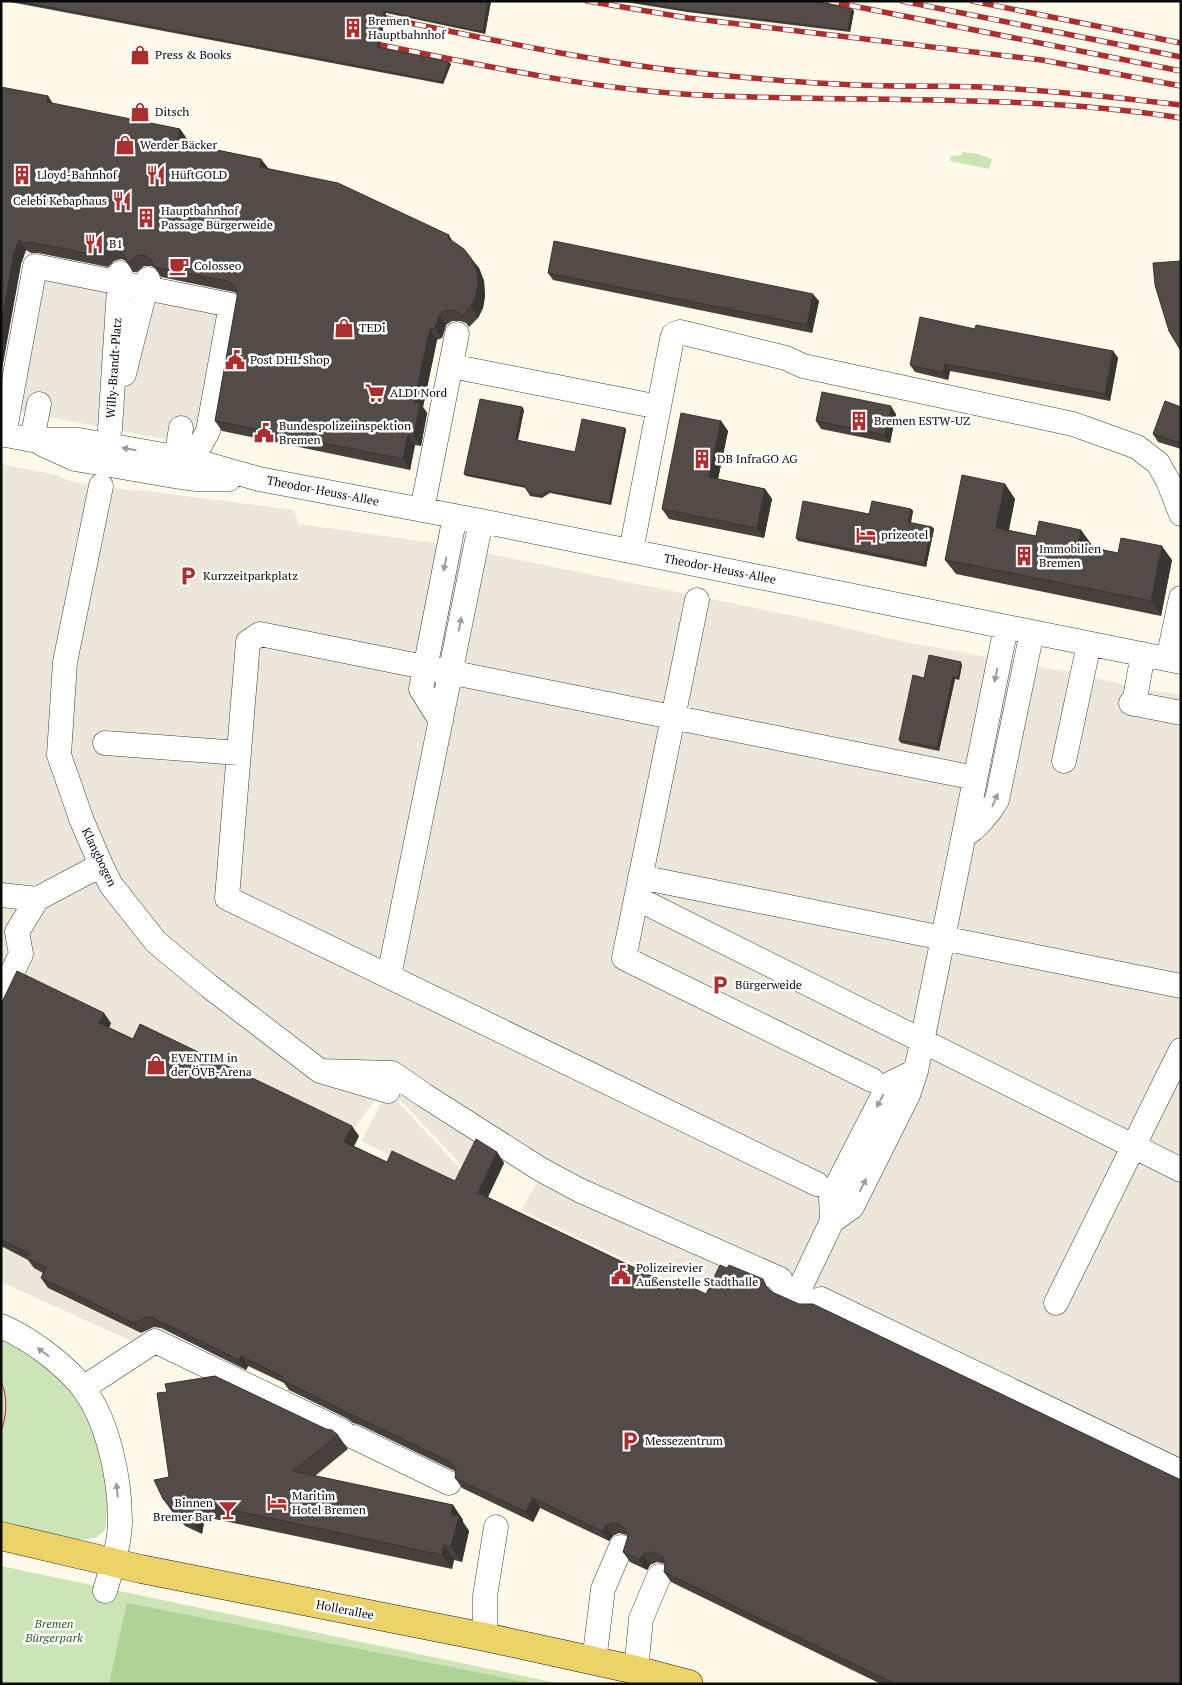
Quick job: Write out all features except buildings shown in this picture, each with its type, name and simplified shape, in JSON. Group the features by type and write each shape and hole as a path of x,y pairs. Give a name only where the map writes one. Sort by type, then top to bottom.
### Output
{"main road":[{"name":"Hollerallee","path":"1,1536 112,1563 485,1637 636,1670 689,1684"}],"street":[{"path":"2,435 35,266 120,278 231,305 208,430 181,465"},
{"name":"Willy-Brandt-Platz","path":"120,278 110,429 147,284"},
{"path":"631,551 672,339 674,334 680,332 786,358 803,366 1073,424 1137,447 1158,463 1168,481 1181,514"},
{"path":"422,510 457,334"},
{"path":"451,366 659,407"},
{"path":"32,440 39,404"},
{"path":"181,465 182,428"},
{"name":"Theodor-Heuss-Allee","path":"2,435 32,440 75,458 181,465 259,479 482,521 1174,660"},
{"name":"Klangbogen","path":"101,486 65,662 59,755 82,821 101,865 111,885 156,942 209,986 320,1071 388,1091"},
{"path":"440,721 421,689 455,516"},
{"path":"389,976 482,521"},
{"path":"1174,660 1181,598"},
{"path":"697,600 624,958 872,1080"},
{"path":"800,1288 832,1221 831,1197 889,1084 916,1071 1006,627"},
{"path":"964,836 976,828 997,800 1032,632"},
{"path":"817,1184 227,898 248,642 260,634 975,778"},
{"path":"1064,761 1089,644"},
{"path":"1143,654 1133,704 1181,713"},
{"path":"104,743 240,753"},
{"path":"1,996 21,954 17,932 37,899 101,865"},
{"path":"638,888 943,938 1181,986"},
{"path":"638,888 922,1041 1181,1170"},
{"path":"1,895 37,899"},
{"path":"1056,1303 1181,1050"},
{"path":"320,1071 392,1073 540,1170 579,1190 780,1279 786,1290 812,1302 821,1299 1181,1472"},
{"path":"1,1326 19,1334 60,1363 83,1388 96,1409 110,1447 117,1486 120,1521 118,1538 105,1591"},
{"path":"83,1388 155,1341 450,1483"},
{"path":"485,1637 485,1596 496,1527"},
{"path":"594,1661 603,1589 620,1547"},
{"path":"636,1670 641,1619 659,1576"}],"green space":[{"path":"962,152 978,154 992,159 989,169 950,161 951,156 961,155"},
{"path":"1,1334 71,1386 95,1424 106,1468 108,1500 105,1530 95,1538 79,1540 1,1523"},
{"name":"Bremen Bürgerpark","path":"1,1566 561,1684 1,1684"},
{"path":"127,1603 536,1684 109,1684"}],"shaded area":[{"path":"26,251 51,259 217,293 219,285 243,290 211,448 1,408 1,376"},
{"name":"Bürgerweide","path":"1,464 56,475 69,481 294,510 299,524 435,543 809,619 905,642 1075,673 1137,688 1181,695 1181,1486 743,1275 716,1291 675,1272 670,1281 521,1210 543,1173 485,1141 469,1173 386,1085 341,1147 1,1029","holes":["951,660 963,662 959,680 947,678"]},
{"path":"388,1091 468,1177 462,1191 361,1141"},
{"path":"3,1247 36,1264 34,1268 53,1277 48,1289 149,1338 138,1344 1,1282 1,1250"}],"tram line":[{"path":"1,1381 5,1393 6,1406 1,1432"}],"railway":[{"path":"587,1 688,18 1042,60 1181,86"},
{"path":"828,1 1181,71"},
{"path":"902,1 1181,57"},
{"path":"972,1 1181,43"},
{"path":"372,15 581,57 707,74 848,85 1006,88 1181,105"},
{"path":"366,42 532,75 657,92 759,97 1001,102 1121,110 1181,118"}],"place":[{"name":"Bremen Hauptbahnhof","path":"353,28"},
{"name":"Press & Books","path":"140,55"},
{"name":"Ditsch","path":"140,112"},
{"name":"Werder Bäcker","path":"125,145"},
{"name":"Lloyd-Bahnhof","path":"22,175"},
{"name":"HüftGOLD","path":"156,175"},
{"name":"Celebi Kebaphaus","path":"122,201"},
{"name":"Hauptbahnhof Passage Bürgerweide","path":"146,218"},
{"name":"B1","path":"94,244"},
{"name":"Colosseo","path":"179,266"},
{"name":"TEDi","path":"344,328"},
{"name":"Post DHL Shop","path":"235,360"},
{"name":"ALDI Nord","path":"375,393"},
{"name":"Bremen ESTW-UZ","path":"859,421"},
{"name":"Bundespolizeiinspektion Bremen","path":"264,433"},
{"name":"DB InfraGO AG","path":"702,459"},
{"name":"prizeotel","path":"866,535"},
{"name":"Immobilien Bremen","path":"1024,556"},
{"name":"Kurzzeitparkplatz","path":"188,576"},
{"name":"Bürgerweide","path":"720,985"},
{"name":"EVENTIM in der ÖVB-Arena","path":"156,1065"},
{"name":"Polizeirevier Außenstelle Stadthalle","path":"621,1275"},
{"name":"Messezentrum","path":"630,1441"},
{"name":"Maritim Hotel Bremen","path":"277,1503"},
{"name":"Binnen Bremer Bar","path":"228,1510"}]}
